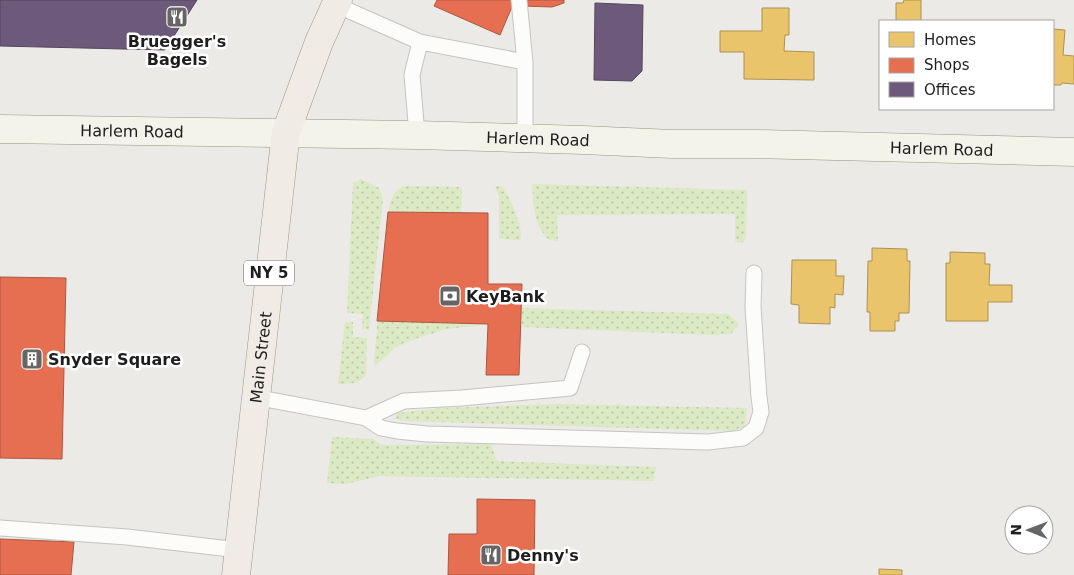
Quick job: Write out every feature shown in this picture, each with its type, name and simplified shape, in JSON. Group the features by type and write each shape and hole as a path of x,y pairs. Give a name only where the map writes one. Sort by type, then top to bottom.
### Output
{"main road":[{"name":"Main Street","path":"237,563 286,132 319,42 337,2"},
{"name":"Harlem Road","path":"0,129 286,132 676,144 757,144 1074,152"}],"lane":[{"path":"519,0 525,62 525,138"},
{"path":"337,2 420,42 525,62"},
{"path":"417,135 412,75 420,42"},
{"path":"255,397 366,418 381,428 427,434 708,442 744,438 756,428 761,412 753,306 754,273"},
{"path":"366,418 404,401 462,398 570,388 582,352"},
{"path":"0,528 127,537 237,563"}],"green space":[{"path":"361,179 379,188 383,199 369,330 362,329 363,314 347,313 353,183"},
{"path":"532,184 747,190 746,238 743,242 738,243 735,241 735,214 557,215 558,241 549,240 537,221"},
{"path":"403,186 462,187 461,213 388,212 394,194"},
{"path":"495,186 502,186 512,205 520,228 520,240 499,239 499,197"},
{"path":"521,308 729,314 739,324 731,334 713,335 520,327"},
{"path":"377,321 488,324 447,329 418,338 396,347 375,366"},
{"path":"345,322 353,322 353,337 367,338 366,375 357,383 338,384"},
{"path":"559,404 747,408 745,426 734,431 404,421 396,419 397,413 440,408"},
{"path":"332,437 373,439 382,445 491,444 497,461 656,467 654,481 379,476 346,484 327,483"}],"building: Homes":[{"path":"904,0 921,0 921,20 896,20 896,3 903,3"},
{"path":"762,8 789,8 789,35 785,35 784,51 814,52 814,80 744,79 744,52 720,52 720,31 762,31"},
{"path":"1054,29 1065,30 1063,55 1074,56 1074,84 1062,83 1061,85 1054,85"},
{"path":"872,248 907,249 907,261 910,261 909,313 899,313 899,321 895,321 895,331 870,331 870,312 867,312 868,261 872,261"},
{"path":"950,252 985,253 985,264 990,264 989,285 1012,285 1012,302 988,302 988,321 946,321 946,263 950,263"},
{"path":"792,260 836,260 836,276 844,276 843,295 835,294 835,308 830,307 830,324 799,323 799,305 791,304"},
{"path":"879,569 902,570 902,575 879,575"}],"building: Shops":[{"path":"437,0 510,0 514,2 500,35 434,6"},
{"path":"521,0 564,0 564,3 552,7 521,6"},
{"name":"KeyBank","path":"388,212 488,213 488,284 522,284 519,375 486,375 488,324 377,321"},
{"name":"Snyder Square","path":"0,277 66,278 62,459 0,458"},
{"name":"Denny's","path":"477,499 535,500 534,575 448,575 449,534 477,534"},
{"path":"0,539 74,542 71,575 0,575"}],"building: Offices":[{"path":"0,0 197,0 165,50 0,46"},
{"path":"595,3 643,5 642,71 632,81 594,80"}],"place":[{"name":"Bruegger's Bagels","path":"177,17"},
{"name":"KeyBank","path":"450,296"},
{"name":"Snyder Square","path":"32,359"},
{"name":"Denny's","path":"491,555"}]}
